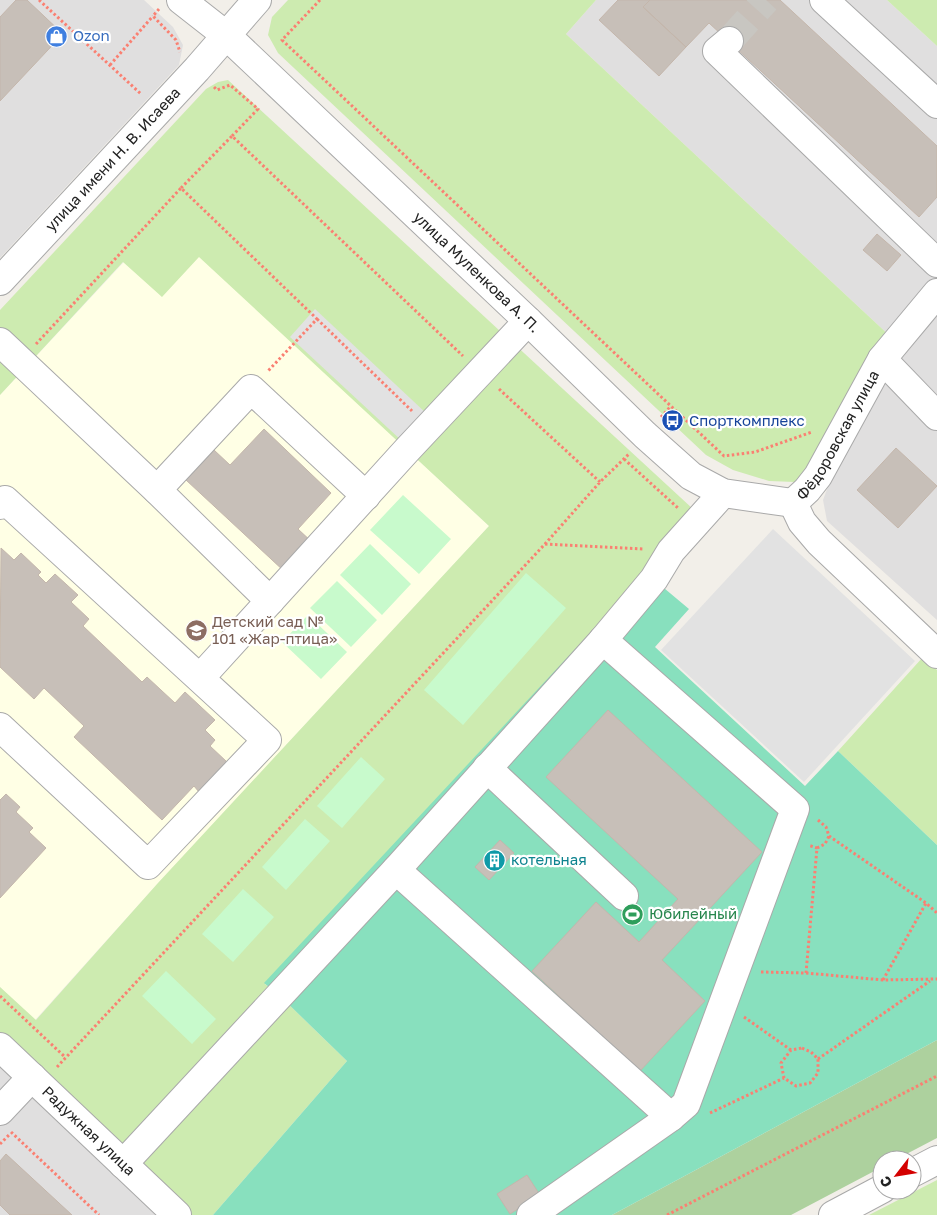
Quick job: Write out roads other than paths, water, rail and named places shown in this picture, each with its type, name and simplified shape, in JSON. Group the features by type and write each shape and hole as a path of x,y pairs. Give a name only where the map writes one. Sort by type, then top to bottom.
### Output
{"street":[{"name":"улица Муленкова А. П.","path":"181,0 227,36 528,321 645,435 691,476 723,493 793,503"},
{"name":"улица имени Н. В. Исаева","path":"0,282 227,36 237,21 257,0"},
{"path":"824,0 937,104"},
{"path":"729,40 717,51 937,263"},
{"name":"Фёдоровская улица","path":"937,293 882,359 818,476 808,490 793,503 802,522 819,542 937,654"},
{"path":"200,678 528,321"},
{"path":"0,342 157,490 270,601"},
{"path":"882,359 937,416"},
{"path":"157,490 251,390 366,496"},
{"path":"124,1164 396,870 603,640 654,579 672,551 723,493"},
{"path":"0,506 5,500 267,740 148,865 0,727"},
{"path":"530,1215 671,1117 686,1104 795,809 603,640"},
{"path":"487,768 624,896"},
{"path":"396,870 671,1117"},
{"name":"Радужная улица","path":"0,1047 177,1215"},
{"path":"6,1123 32,1077"},
{"path":"922,1168 937,1160"},
{"path":"833,1215 872,1194"}],"tunnel":[{"path":"729,41 766,0"}],"place":[{"name":"Ozon","path":"57,36"},
{"name":"Спорткомплекс","path":"673,421"},
{"name":"Детский сад № 101 «Жар-птица»","path":"196,631"},
{"name":"котельная","path":"495,860"},
{"name":"Юбилейный","path":"633,914"}]}
